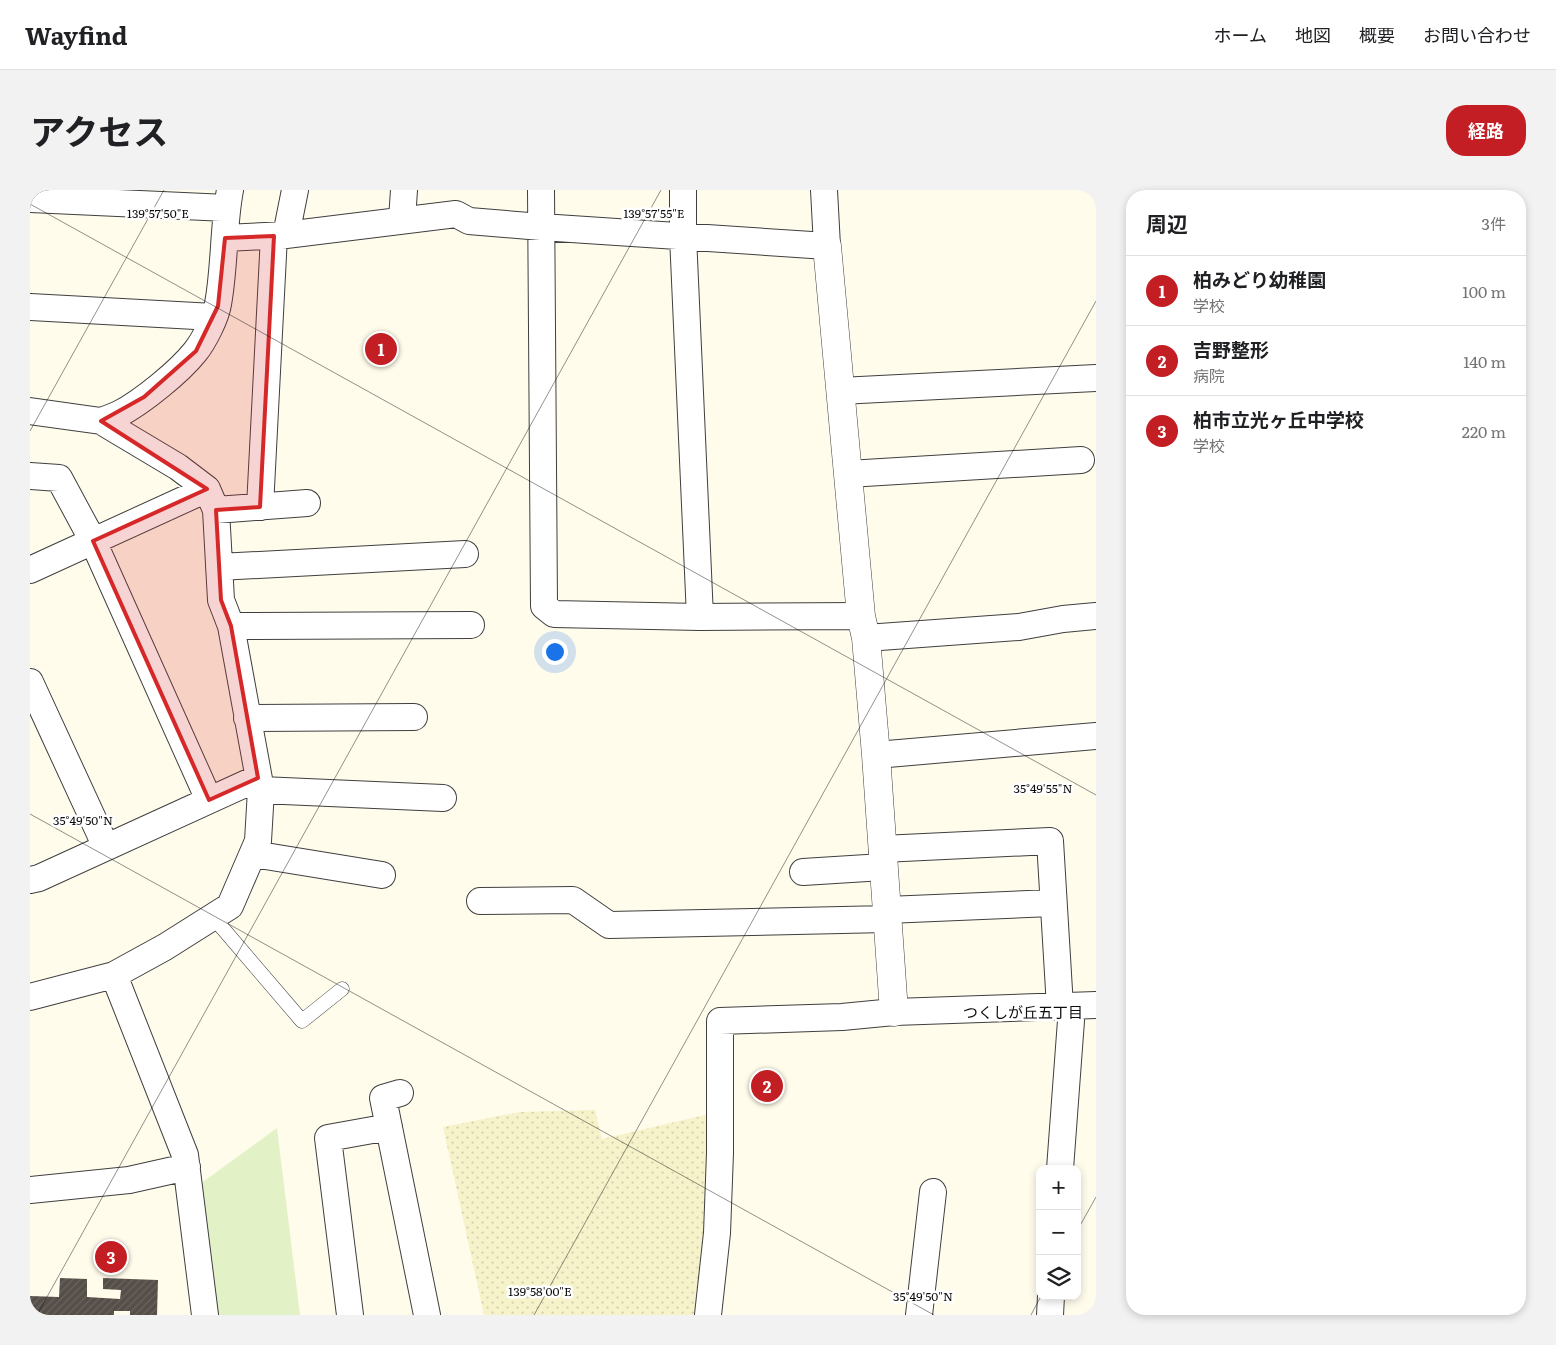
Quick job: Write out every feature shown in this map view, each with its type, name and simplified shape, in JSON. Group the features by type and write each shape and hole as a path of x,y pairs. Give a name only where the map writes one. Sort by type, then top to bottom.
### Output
{"street":[{"path":"260,507 280,235 295,190"},
{"path":"402,220 404,190"},
{"path":"541,190 544,606 554,614 700,617 863,627 1019,627 1063,619 1096,616"},
{"path":"684,190 683,236 700,617"},
{"path":"824,190 840,391 876,755 894,1012"},
{"path":"30,199 229,199 218,306 196,351 176,372 119,414 101,421"},
{"path":"225,238 280,235 456,214 469,221 827,246"},
{"path":"30,307 214,317"},
{"path":"840,391 1096,378"},
{"path":"30,411 101,421 178,467 212,500 221,600 231,626 259,784 258,841 230,906 114,975 30,997"},
{"path":"848,474 1081,460"},
{"path":"30,476 59,478 93,541 209,800"},
{"path":"30,570 93,541 212,500 260,507 307,503"},
{"path":"218,567 465,554"},
{"path":"231,626 472,626"},
{"path":"30,682 106,847"},
{"path":"246,718 414,717"},
{"path":"876,755 1096,736"},
{"path":"30,880 39,878 209,800 259,784 442,798"},
{"path":"803,872 883,858 1050,841 1052,903 1076,1006 1060,1165"},
{"path":"253,854 382,875"},
{"path":"480,901 573,900 609,925 887,915 1052,903"},
{"path":"114,975 185,1155 205,1315"},
{"path":"708,1315 717,1233 720,1153 720,1021 842,1017 894,1012 1076,1006"},
{"path":"400,1093 383,1098 427,1315"},
{"path":"350,1315 328,1138 389,1127"},
{"path":"30,1190 129,1180 187,1167"},
{"path":"919,1315 933,1192"},
{"path":"1050,1315 1051,1300"}],"lane":[{"path":"213,916 302,1021 342,989"}],"highlighted area":[{"path":"274,236 260,507 216,510 221,600 231,626 258,778 209,800 93,541 207,489 101,421 144,397 196,351 218,306 225,238"}],"shaded area":[{"path":"595,1110 602,1139 709,1114 709,1226 698,1315 484,1315 443,1127 519,1112"}],"green space":[{"path":"277,1128 300,1315 215,1315 200,1184"}],"building":[{"path":"60,1278 87,1279 87,1297 120,1299 121,1290 103,1289 103,1278 158,1280 157,1315 130,1315 130,1311 114,1311 114,1315 30,1315 30,1296 59,1297"}],"place":[{"name":"柏みどり幼稚園","path":"381,349"},
{"name":"吉野整形","path":"767,1086"},
{"name":"柏市立光ヶ丘中学校","path":"111,1257"}],"district":[{"name":"つくしが丘五丁目","path":"1023,1011"}]}
